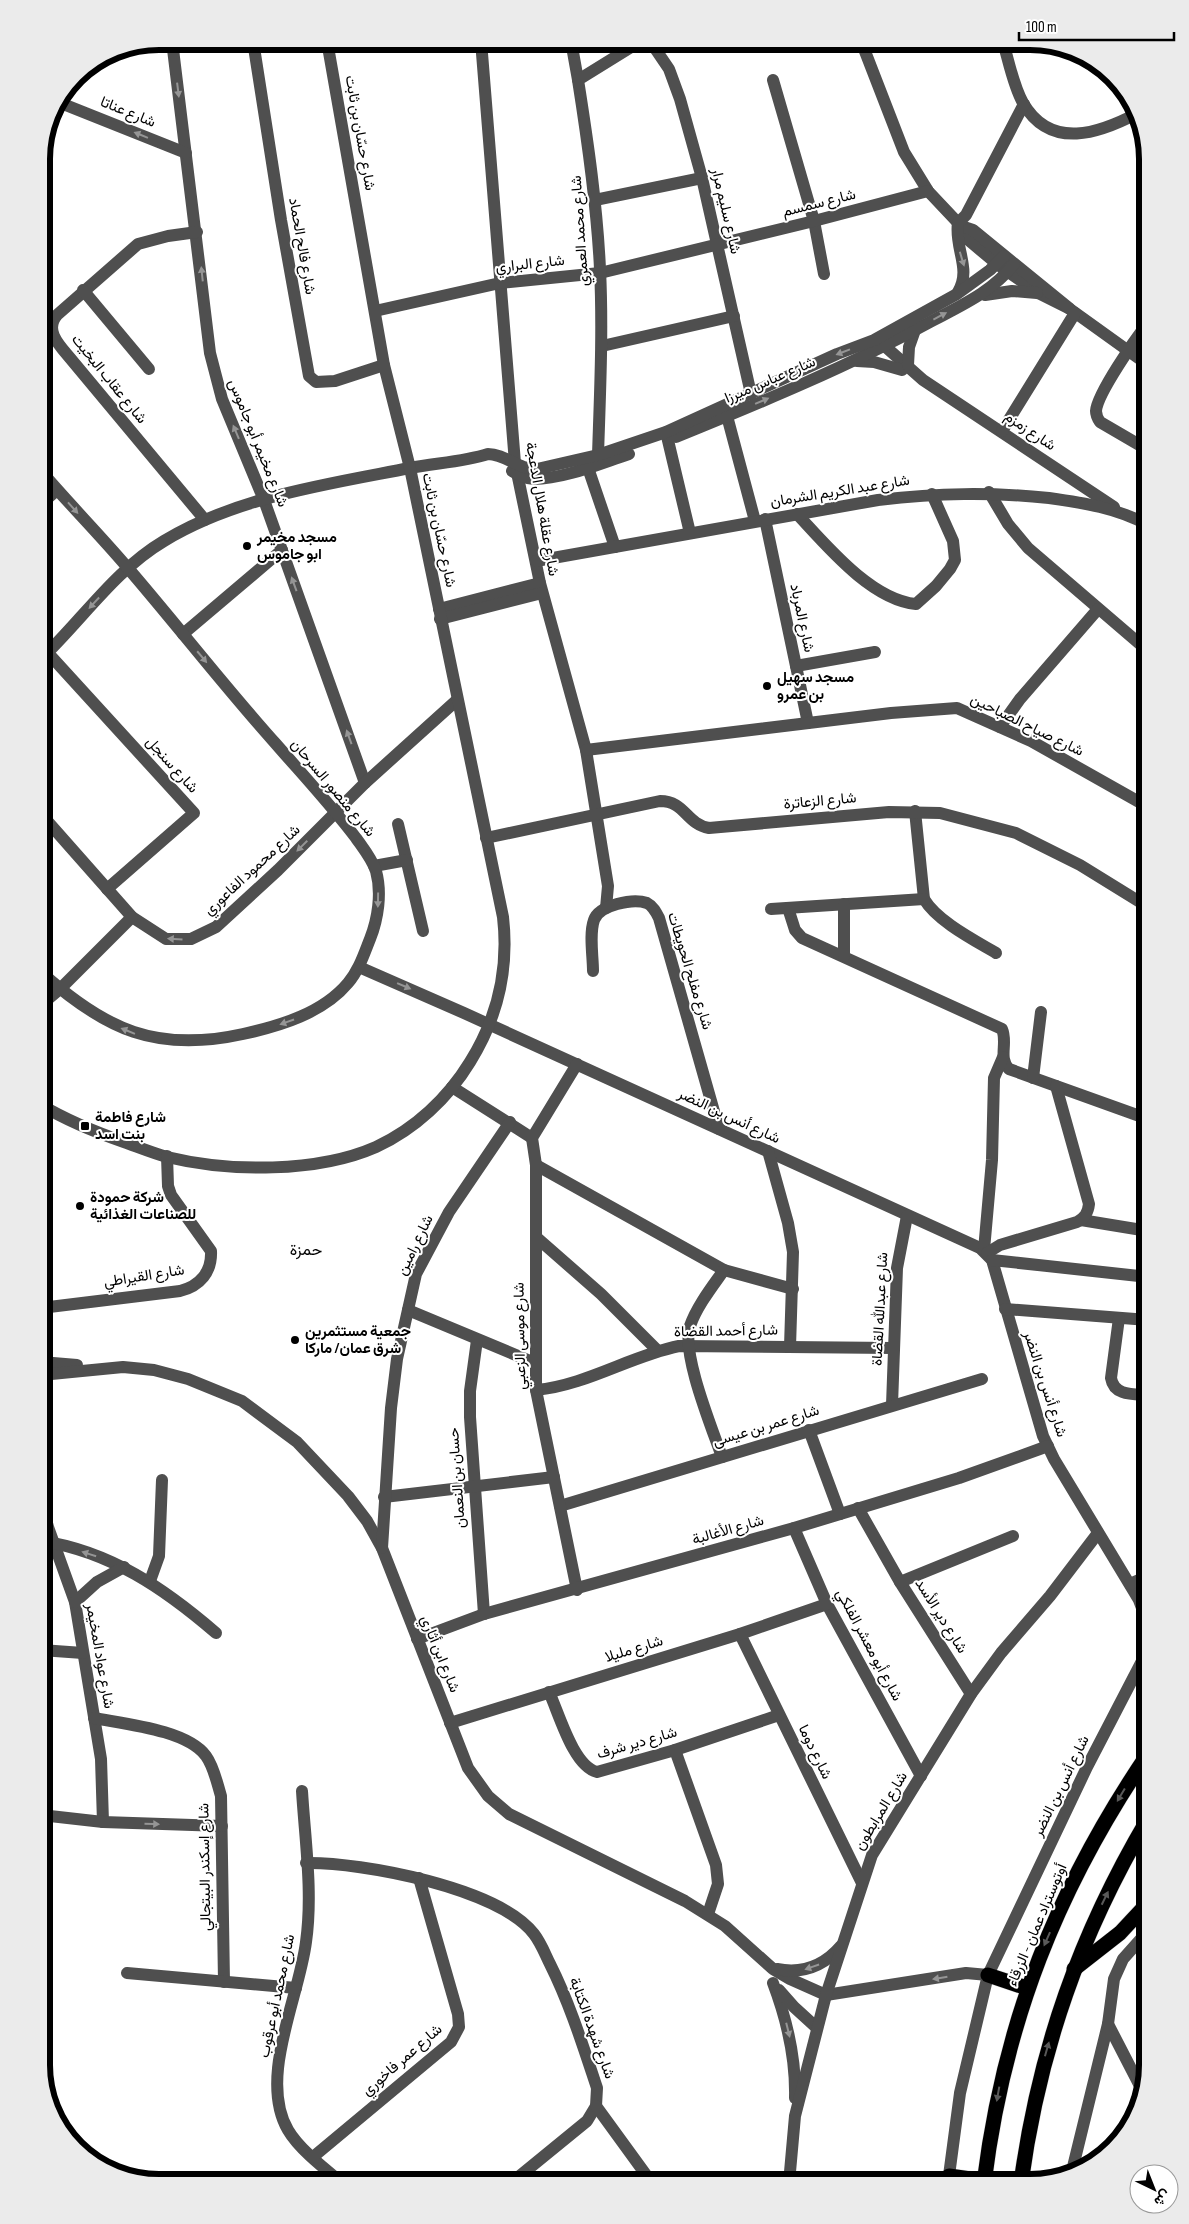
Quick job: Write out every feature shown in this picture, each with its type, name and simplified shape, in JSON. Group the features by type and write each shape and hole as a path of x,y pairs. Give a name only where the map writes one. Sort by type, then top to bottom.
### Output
{"highway":[{"name":"أوتوستراد عمان - الزرقاء","path":"986,2174 999,2087 1027,1988 1061,1906 1083,1862 1106,1819 1139,1768"},
{"path":"1023,2174 1037,2088 1061,2003 1086,1938 1117,1873 1139,1835"},
{"path":"1074,1969 1120,1933 1139,1913"},
{"path":"988,1975 1027,1988"}],"street":[{"name":"شارع مخيمر أبو جاموس","path":"173,50 215,376 225,407 264,500 365,783"},
{"name":"شارع فالح الحماد","path":"254,50 281,220 309,376 316,382 334,381 384,364"},
{"name":"شارع حسّان بن ثابت","path":"50,1110 83,1128 167,1156 213,1165 244,1167 285,1166 348,1156 375,1147 417,1122 452,1087 470,1062 490,1025 503,973 505,934 410,468 384,364 329,50"},
{"name":"شارع عقلة هلال الدعجة","path":"481,50 516,469 541,588 586,750 608,886 606,908"},
{"name":"شارع محمد العمري","path":"573,50 595,200 600,274 602,346 598,454"},
{"path":"578,80 626,50"},
{"name":"شارع سليم مرار","path":"656,50 674,79 702,178 751,394"},
{"path":"864,50 904,152 928,191 960,224 966,238 1006,264 1139,359"},
{"path":"1006,50 1024,104 1044,124 1070,134 1084,134 1131,116"},
{"path":"774,80 814,221 824,274"},
{"path":"957,294 965,278 965,268 957,241 960,224 1024,104"},
{"name":"شارع عناتا","path":"65,105 186,153"},
{"path":"1115,123 1128,111"},
{"path":"595,200 702,178"},
{"name":"شارع سمسم","path":"717,244 928,191"},
{"name":"شارع عقاب البخيت","path":"197,232 161,237 138,244 83,290 52,321 53,336 205,520"},
{"name":"شارع البراري","path":"375,311 500,283 600,274 717,244"},
{"path":"1006,264 1040,294 1072,311"},
{"name":"شارع عباس ميرزا","path":"50,651 128,568 164,541 205,520 264,500 410,468 481,456 496,454 516,469 537,469 587,463 727,416 854,361 879,343 1006,264"},
{"name":"شارع عباس ميرزا","path":"587,463 598,454 667,436 837,354 879,343 915,330 976,298 1006,264"},
{"path":"83,290 149,369"},
{"path":"976,298 1012,291 1040,294"},
{"path":"1002,431 1072,311"},
{"path":"602,346 734,316"},
{"path":"854,361 905,367 915,330"},
{"path":"1139,335 1127,350 1097,406 1097,417 1104,425 1139,445"},
{"name":"شارع زمزم","path":"879,343 905,367 923,380 1118,510"},
{"name":"شارع المرباد","path":"727,416 760,520 808,723"},
{"path":"667,436 690,533"},
{"path":"587,463 615,547"},
{"name":"شارع منصور السرحان","path":"50,481 128,568 182,634 336,812 374,866 378,884 378,910 372,933 359,967 348,982 312,1010 285,1022 247,1033 220,1038 169,1040 135,1034 109,1022 50,980"},
{"path":"50,497 57,490"},
{"path":"989,492 1017,537 1139,643"},
{"name":"شارع عبد الكريم الشرمان","path":"536,561 878,500 932,494 989,492 1070,501 1118,510 1139,520"},
{"path":"797,514 861,578 889,597 916,604 941,580 955,560 953,541 932,494"},
{"path":"182,634 282,550"},
{"path":"440,614 541,588"},
{"path":"1000,727 1020,700 1098,609"},
{"path":"796,666 875,652"},
{"name":"شارع سنجل","path":"50,661 194,813 107,889"},
{"name":"شارع محمود الفاعوري","path":"50,824 132,917 166,939 179,940 203,935 216,928 365,783 457,700"},
{"name":"شارع صياح الصباحين","path":"586,750 946,708 962,710 1000,727 1139,801"},
{"name":"شارع الزعاترة","path":"486,838 660,801 670,801 680,806 701,826 709,828 915,811 940,813 1016,833 1080,865 1139,901"},
{"path":"915,811 924,899 946,920 996,953"},
{"path":"398,824 423,931"},
{"path":"374,866 407,860"},
{"path":"608,886 624,904"},
{"path":"771,909 924,899"},
{"name":"شارع مفلح الحويطات","path":"606,908 644,902 653,908 659,918 719,1129"},
{"path":"844,904 844,956"},
{"path":"593,971 594,920 606,908"},
{"path":"788,908 798,935 995,1024 1002,1029 1006,1038 1003,1057 994,1078 988,1254"},
{"path":"50,997 132,917"},
{"name":"شارع أنس بن النضر","path":"359,967 768,1151 988,1254 1048,1446 1130,1584 1139,1604"},
{"path":"1033,1078 1041,1012"},
{"path":"1003,1057 1009,1069 1139,1116"},
{"path":"452,1087 510,1122 532,1138 577,1064"},
{"path":"988,1254 1000,1245 1081,1220 1086,1216 1089,1204 1056,1086"},
{"name":"شارع رامين","path":"382,1548 384,1497 397,1359 416,1274 449,1212 510,1122"},
{"name":"شارع موسى الزعبي","path":"532,1138 536,1164 536,1390 577,1590"},
{"path":"768,1151 790,1232 793,1289 790,1347"},
{"name":"شارع القيراطي","path":"50,1307 180,1291 196,1284 204,1276 212,1259 211,1251 171,1195 168,1186 167,1156"},
{"path":"536,1164 724,1270 793,1289"},
{"name":"شارع عبدالله القضاة","path":"892,1405 898,1257 907,1216"},
{"path":"1081,1220 1139,1230"},
{"path":"536,1237 594,1288 657,1350"},
{"path":"988,1254 1139,1276"},
{"path":"722,1457 687,1345 690,1326 705,1298 724,1270"},
{"path":"1005,1309 1139,1319"},
{"path":"408,1310 535,1363"},
{"path":"1119,1318 1111,1378 1112,1384 1121,1392 1139,1394"},
{"name":"حسان بن النعمان","path":"476,1340 470,1391 474,1486 484,1614"},
{"name":"شارع أحمد القضاة","path":"536,1390 556,1388 581,1381 657,1350 687,1345 893,1348"},
{"name":"شارع ابن أثاري","path":"50,1363 154,1370 188,1378 224,1392 242,1402 298,1442 358,1509 382,1548 468,1768 488,1796 509,1814 708,1914 773,1968 790,1979 826,1995"},
{"name":"شارع ابن أثاري","path":"50,1373 104,1367"},
{"name":"شارع عمر بن عيسى","path":"560,1506 982,1379"},
{"path":"810,1430 840,1514"},
{"name":"شارع الأغالبة","path":"417,1638 484,1614 577,1590 794,1528 959,1478 1048,1446"},
{"path":"384,1497 554,1477"},
{"path":"150,1581 159,1556 162,1480"},
{"path":"858,1508 900,1582"},
{"name":"شارع أبو معشر الفلكي","path":"794,1528 827,1604 921,1776"},
{"name":"شارع المرابطون","path":"790,2174 795,2116 826,1995 872,1855 971,1694 1001,1653 1050,1596 1098,1533"},
{"name":"شارع دير الأسد","path":"971,1694 900,1582 1013,1536"},
{"path":"50,1543 124,1567 150,1581 169,1594 216,1633"},
{"name":"شارع عواد المخيمر","path":"50,1546 75,1602 101,1759 103,1822"},
{"path":"75,1602 97,1582 124,1567"},
{"path":"1130,1584 1139,1580"},
{"name":"شارع مليلا","path":"450,1723 740,1634 827,1604"},
{"name":"شارع دوما","path":"740,1634 862,1883"},
{"path":"50,1651 83,1653"},
{"name":"شارع أنس بن النضر","path":"949,2174 960,2093 988,1975 1087,1767 1139,1667"},
{"name":"شارع دير شرف","path":"549,1692 579,1760 590,1771 602,1772 675,1750 779,1714"},
{"name":"شارع إسكندر البيتجالي","path":"94,1718 161,1732 195,1746 206,1755 220,1796 224,1982"},
{"path":"675,1750 716,1865 718,1884 708,1914"},
{"name":"شارع محمد أبو عرقوب","path":"302,1790 307,1932 296,1988 288,2016 275,2090 279,2110 288,2132 332,2174"},
{"path":"50,1816 103,1822 222,1826"},
{"name":"شارع شهدة الكتابة","path":"306,1863 359,1866 419,1878 501,1909 522,1922 538,1940 564,1996 597,2088 596,2106"},
{"name":"شارع عمر فاخوري","path":"312,2157 451,2042 457,2034 458,2014 419,1878"},
{"path":"1073,2165 1108,2024 1112,1987 1123,1960 1139,1941"},
{"path":"773,1968 788,1971 812,1968 832,1956 843,1944"},
{"name":"شارع ابن أثاري","path":"759,1958 773,1983 794,2007 818,2028"},
{"path":"127,1973 296,1988"},
{"path":"826,1995 966,1974 988,1975"},
{"path":"773,1983 782,2009 792,2053 795,2116"},
{"path":"1108,2024 1138,2081"},
{"path":"522,2174 587,2121 596,2106 645,2174"}],"place":[{"name":"مسجد مخيمر ابو جاموس","path":"247,546"},
{"name":"مسجد سهيل بن عمرو","path":"767,686"},
{"name":"شارع فاطمة بنت اسد","path":"85,1126"},
{"name":"شركة حمودة للصناعات الغذائية","path":"80,1206"},
{"name":"جمعية مستثمرين شرق عمان/ ماركا","path":"295,1340"}],"district":[{"name":"حمزة","path":"306,1250"}]}
